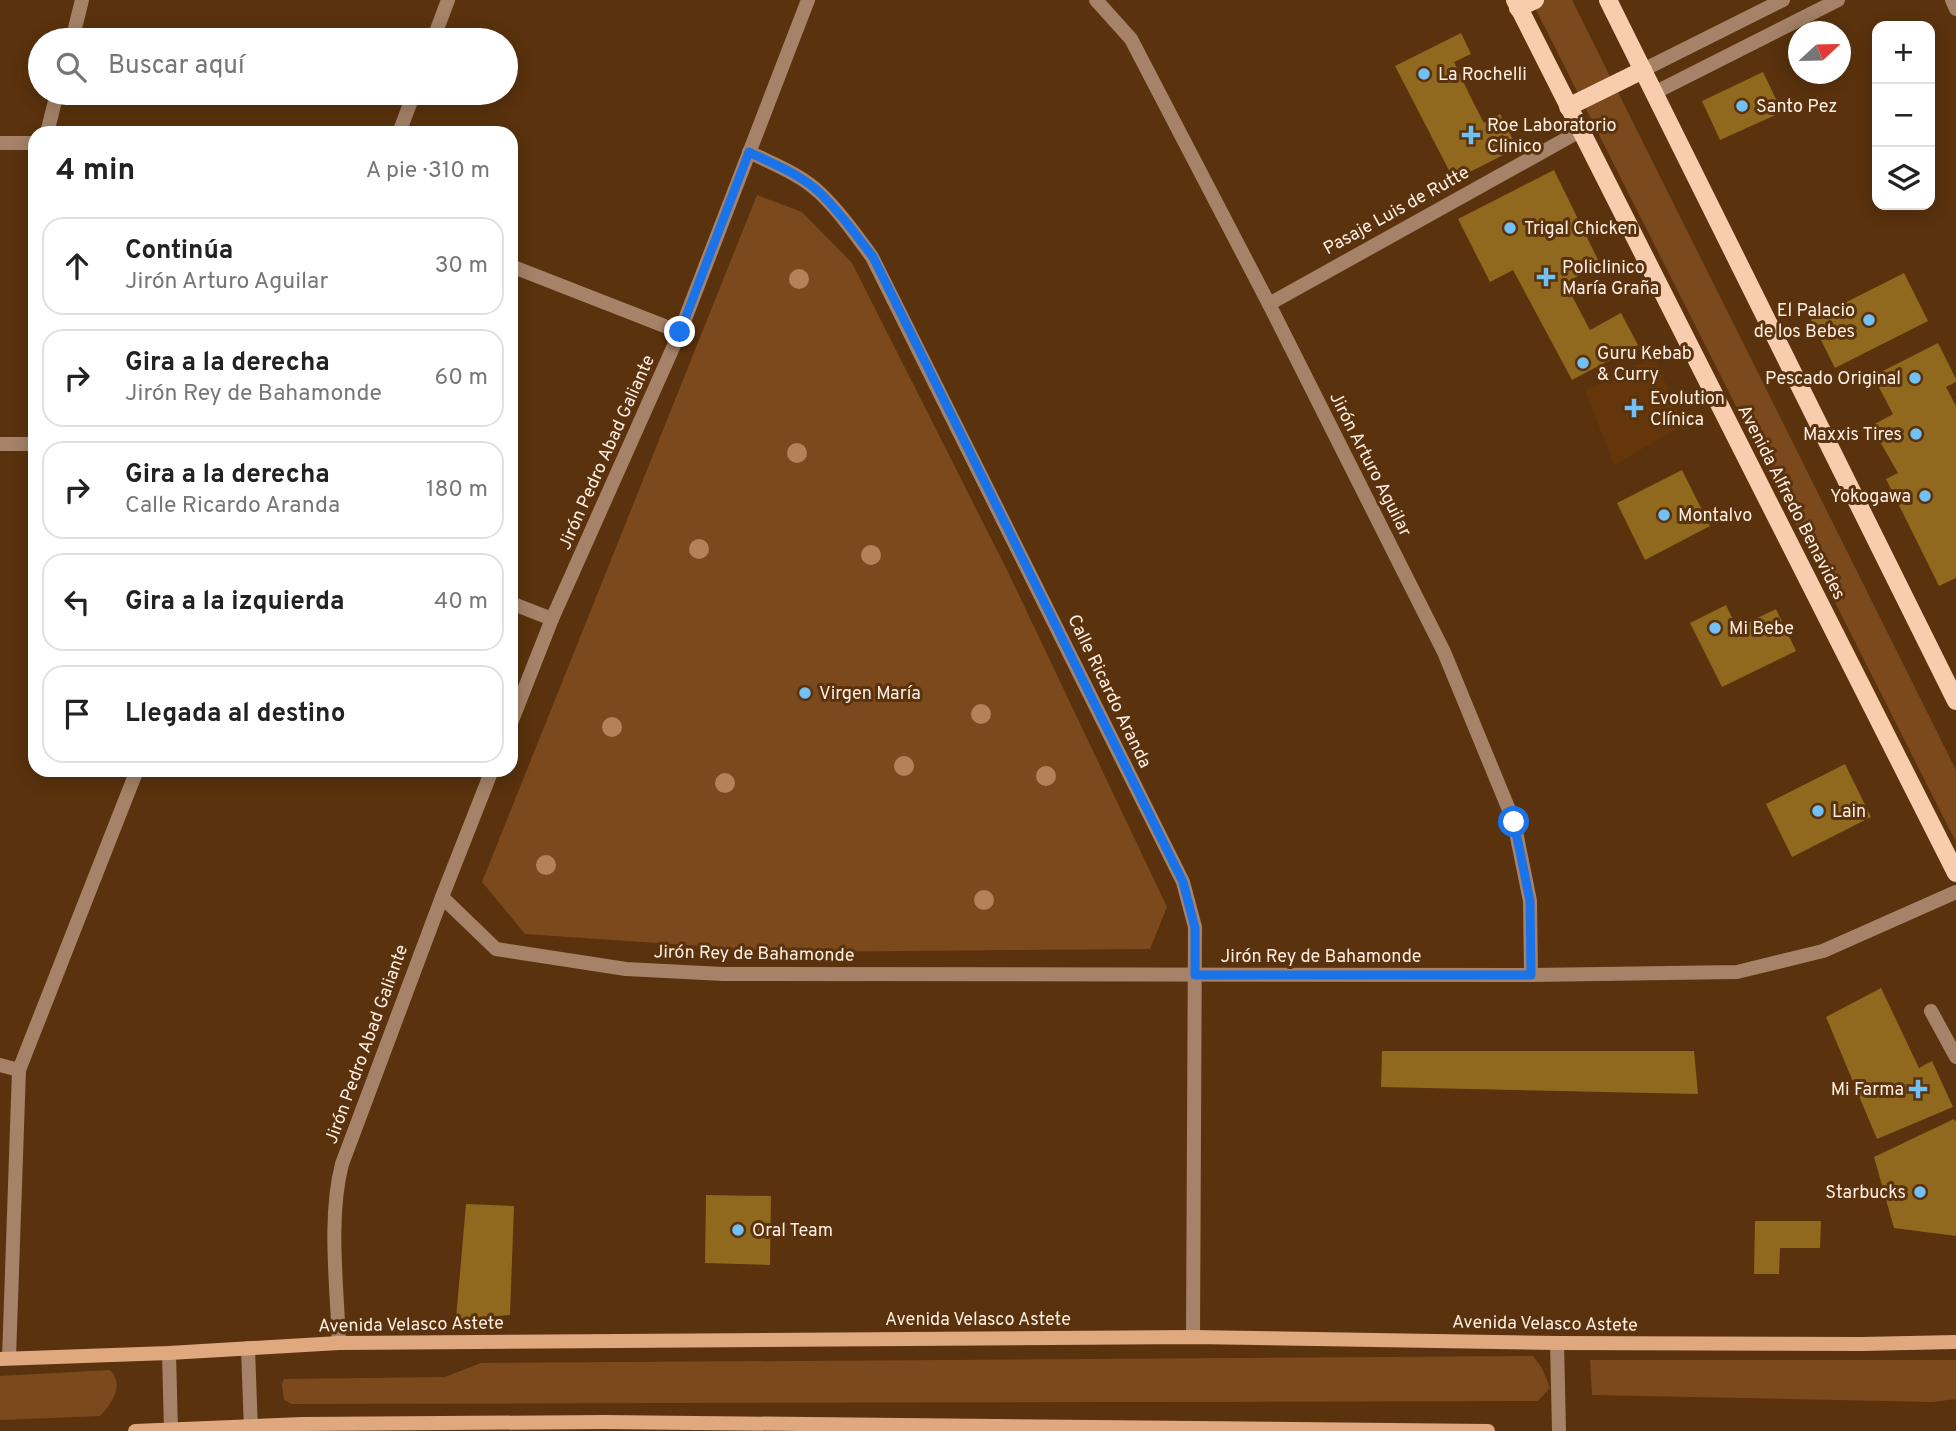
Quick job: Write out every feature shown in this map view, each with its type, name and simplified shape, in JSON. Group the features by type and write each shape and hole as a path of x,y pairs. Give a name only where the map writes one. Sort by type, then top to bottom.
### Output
{"main road":[{"path":"1608,0 1956,701"},
{"name":"Avenida Alfredo Benavides","path":"1523,3 1568,107 1956,873"},
{"path":"1568,107 1643,71"},
{"name":"Avenida Velasco Astete","path":"5,1359 339,1343 1193,1337 1557,1343 1956,1342"},
{"path":"135,1431 302,1424 1488,1431"}],"street":[{"path":"75,28 82,0"},
{"path":"438,28 448,0"},
{"name":"Jirón Pedro Abad Galiante","path":"518,705 552,619 680,332 808,0"},
{"name":"Jirón Arturo Aguilar","path":"1096,0 1131,39 1269,304 1444,652 1514,822 1530,901 1531,975"},
{"path":"1643,71 1783,0"},
{"path":"1654,93 1838,0"},
{"path":"1952,0 1956,9"},
{"path":"49,126 54,105"},
{"path":"402,126 410,105"},
{"name":"Pasaje Luis de Rutte","path":"1269,304 1580,131"},
{"path":"0,143 28,144"},
{"name":"Calle Ricardo Aranda","path":"749,152 792,173 819,191 873,257 1183,882 1195,928 1193,1337"},
{"path":"518,269 680,332"},
{"path":"0,444 28,444"},
{"path":"518,606 552,619"},
{"path":"5,1359 19,1070 134,777"},
{"name":"Jirón Pedro Abad Galiante","path":"339,1343 334,1218 336,1188 342,1164 489,777"},
{"name":"Jirón Rey de Bahamonde","path":"442,897 496,949 626,970 723,974 1531,975 1737,972 1823,951 1956,892"},
{"path":"1931,1011 1956,1057"},
{"path":"0,1065 19,1070"},
{"path":"1557,1343 1559,1431"},
{"path":"248,1348 251,1428"},
{"path":"169,1353 171,1430"}],"shaded area":[{"path":"1531,0 1572,0 1956,770 1956,842"},
{"path":"757,195 802,212 852,263 1008,572 1167,907 1150,949 789,952 525,934 482,882"},
{"name":"Evolution Clínica","path":"1654,357 1684,425 1614,465 1585,390"},
{"path":"1533,1356 1542,1368 1550,1388 1538,1401 292,1404 284,1400 282,1384 284,1379 445,1377 481,1363"},
{"path":"1590,1360 1956,1360 1956,1399 1932,1402 1592,1395"},
{"path":"110,1370 117,1388 100,1416 0,1420 0,1376"}],"building":[{"path":"1461,33 1471,54 1454,62 1470,96 1484,123 1500,114 1517,148 1454,180 1395,66"},
{"name":"Santo Pez","path":"1763,72 1782,112 1720,140 1702,101"},
{"path":"1554,170 1600,264 1565,283 1590,330 1621,313 1638,345 1572,380 1513,270 1490,282 1458,219"},
{"name":"El Palacio de los Bebes","path":"1904,273 1928,321 1835,368 1811,320"},
{"path":"1938,343 1956,379 1956,382 1946,387 1956,406 1956,578 1939,586 1886,479 1898,473 1871,426 1893,414 1873,376"},
{"name":"Montalvo","path":"1682,470 1710,526 1645,560 1617,503"},
{"path":"1726,605 1737,628 1776,609 1796,651 1722,687 1690,623"},
{"name":"Lain","path":"1845,764 1871,817 1792,857 1766,804"},
{"path":"1881,988 1919,1068 1932,1061 1953,1107 1877,1139 1826,1017"},
{"path":"1382,1051 1694,1051 1698,1094 1381,1087"},
{"name":"Starbucks","path":"1954,1119 1956,1236 1894,1228 1874,1157"},
{"name":"Oral Team","path":"706,1195 771,1196 770,1265 705,1263"},
{"path":"466,1204 514,1206 510,1315 456,1319"},
{"path":"1755,1221 1821,1221 1820,1248 1780,1248 1779,1274 1754,1274"}],"place":[{"name":"La Rochelli","path":"1424,74"},
{"name":"Santo Pez","path":"1742,106"},
{"name":"Roe Laboratorio Clinico","path":"1471,135"},
{"name":"Trigal Chicken","path":"1510,228"},
{"name":"Policlinico María Graña","path":"1546,277"},
{"name":"El Palacio de los Bebes","path":"1869,320"},
{"name":"Guru Kebab & Curry","path":"1583,363"},
{"name":"Pescado Original","path":"1915,378"},
{"name":"Evolution Clínica","path":"1634,408"},
{"name":"Maxxis Tires","path":"1916,434"},
{"name":"Yokogawa","path":"1925,496"},
{"name":"Montalvo","path":"1664,515"},
{"name":"Mi Bebe","path":"1715,628"},
{"name":"Virgen María","path":"805,693"},
{"name":"Lain","path":"1818,811"},
{"name":"Mi Farma","path":"1918,1089"},
{"name":"Starbucks","path":"1920,1192"},
{"name":"Oral Team","path":"738,1230"}],"route":[{"path":"680,332 749,152 792,173 819,191 839,213 873,257 1183,882 1195,928 1195,975 1531,975 1530,901 1514,822"}]}
